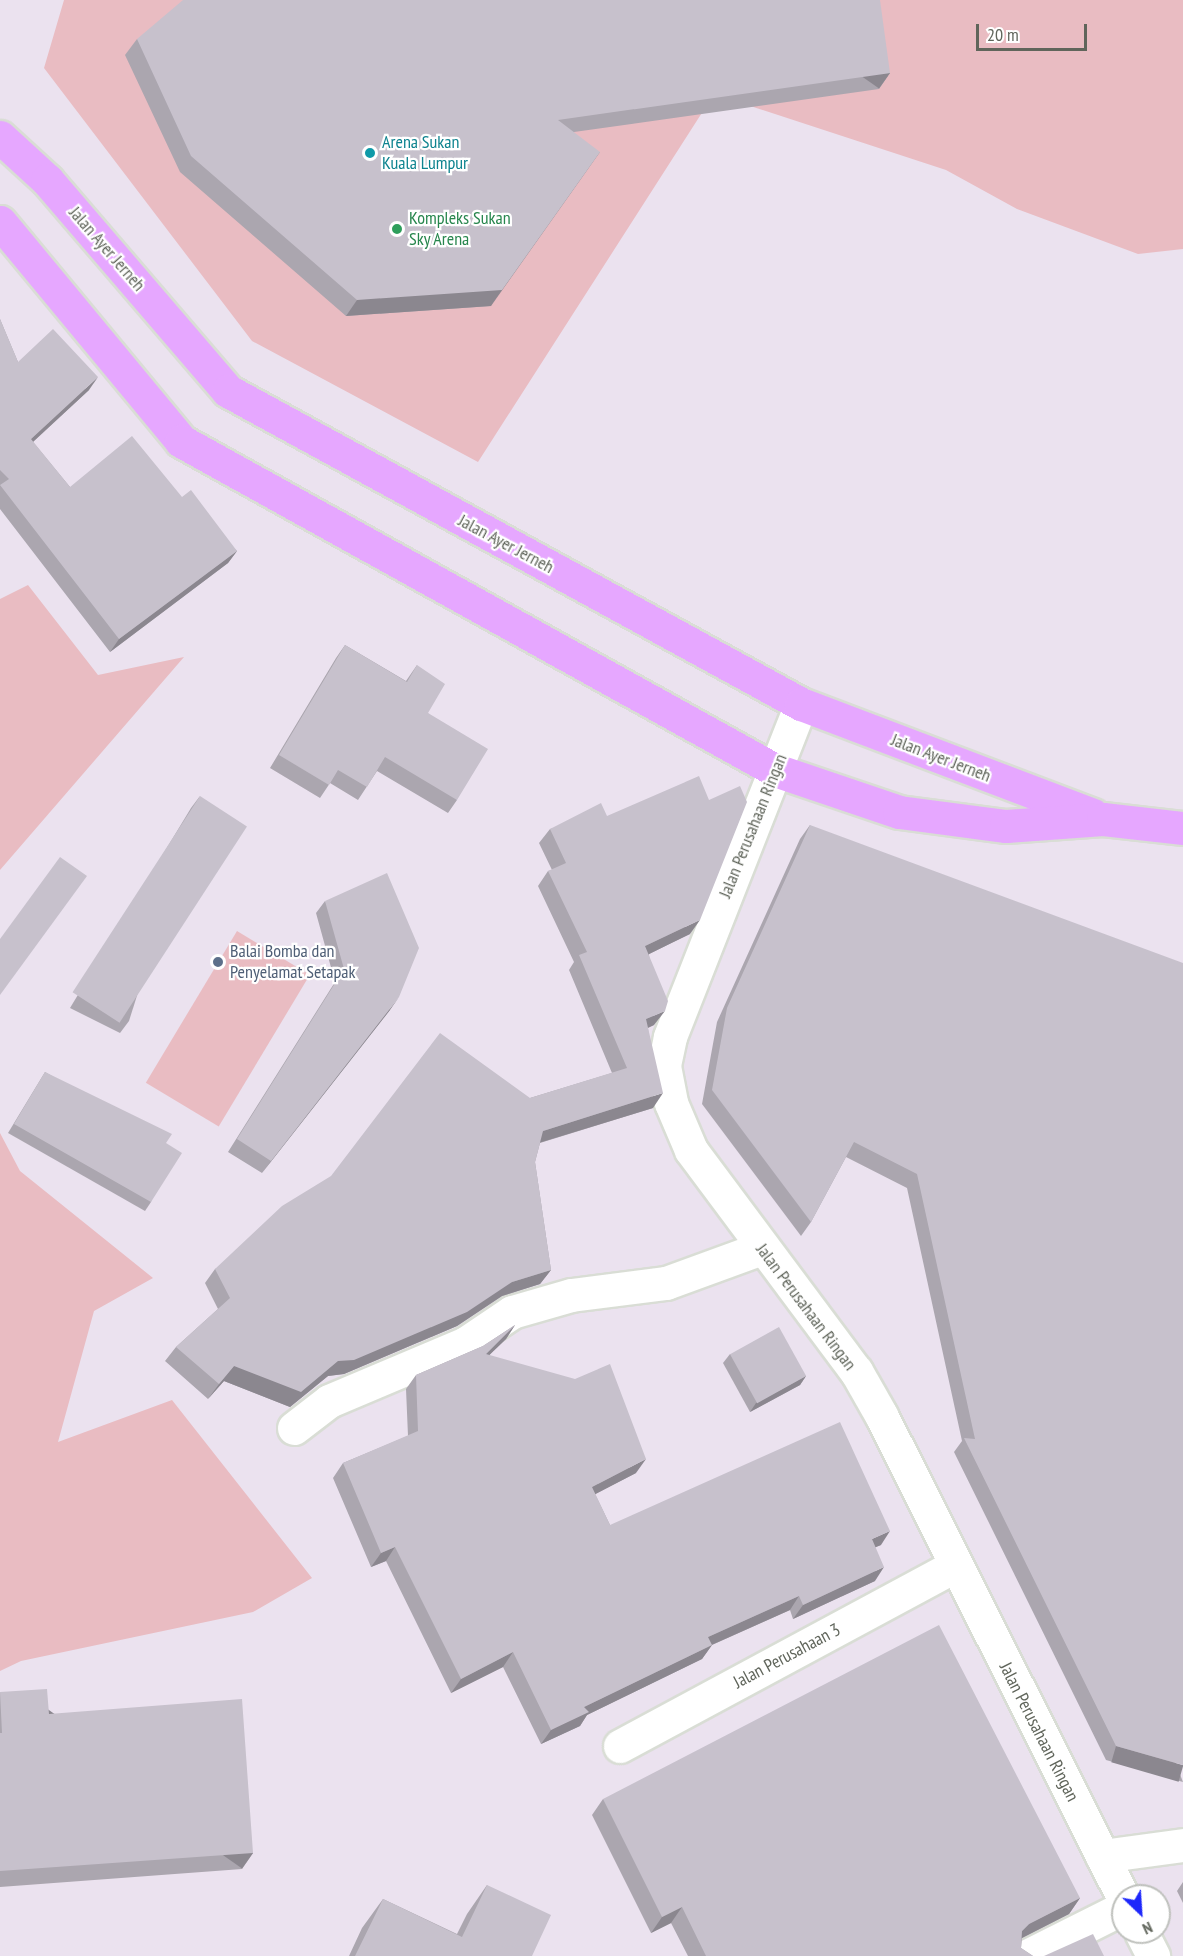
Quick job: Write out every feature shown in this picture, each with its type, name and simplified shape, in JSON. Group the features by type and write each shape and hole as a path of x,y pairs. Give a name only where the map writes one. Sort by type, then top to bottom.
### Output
{"main road":[{"name":"Jalan Ayer Jerneh","path":"0,137 48,180 228,391 801,704 1103,819"},
{"name":"Jalan Ayer Jerneh","path":"0,222 181,441 775,770 899,812 1006,826 1103,819 1183,828"}],"street":[{"name":"Jalan Perusahaan Ringan","path":"801,704 670,1037 664,1066 671,1103 691,1150 856,1371 1116,1884"},
{"path":"294,1428 329,1401 466,1343 512,1312 571,1295 666,1283 762,1248"},
{"name":"Jalan Perusahaan 3","path":"620,1746 954,1566"},
{"path":"1102,1856 1183,1845"},
{"path":"1027,1956 1111,1914"}],"shaded area":[{"name":"Kompleks Sukan Sky Arena","path":"64,0 1183,0 1183,249 1138,254 1017,209 946,170 714,94 478,462 252,341 44,68"},
{"path":"28,585 98,675 184,657 0,870 0,599"},
{"path":"237,931 310,975 219,1126 146,1083"},
{"path":"0,1133 20,1171 153,1278 94,1311 58,1442 172,1400 312,1578 253,1612 21,1661 0,1671"}],"building":[{"name":"Arena Sukan Kuala Lumpur","path":"183,0 880,0 890,73 558,120 600,152 502,290 357,300 191,156 137,39"},
{"path":"0,319 18,362 53,329 98,377 31,439 70,487 132,436 182,497 191,490 237,551 119,639 0,485 9,479 0,470"},
{"path":"345,645 407,682 417,665 445,684 428,713 488,749 457,800 385,757 367,787 338,770 329,785 279,755"},
{"path":"699,776 709,800 740,786 747,802 700,920 645,946 668,1001 665,1011 646,1019 663,1093 543,1131 535,1162 551,1270 512,1282 467,1312 354,1360 338,1361 301,1392 234,1366 219,1384 176,1347 230,1298 215,1269 282,1206 331,1176 440,1033 530,1098 627,1068 579,955 587,952 548,871 566,863 550,829 601,803 607,816"},
{"path":"200,796 247,826 120,1023 73,992"},
{"path":"810,825 1183,963 1183,1765 1116,1746 964,1438 975,1439 917,1174 854,1142 811,1222 712,1090 727,1008"},
{"path":"60,857 87,876 0,995 0,939"},
{"path":"387,873 419,948 399,997 271,1161 237,1139 344,969 325,901"},
{"path":"45,1072 172,1134 166,1143 182,1153 151,1202 14,1124"},
{"path":"515,1325 486,1354 575,1379 610,1364 646,1459 592,1487 610,1525 840,1422 890,1531 872,1539 884,1567 803,1605 799,1596 708,1637 712,1645 584,1707 589,1712 551,1730 513,1652 461,1679 395,1547 381,1553 343,1463 418,1431 416,1375 483,1346"},
{"path":"779,1327 806,1376 757,1403 730,1354"},
{"path":"939,1625 1080,1898 1029,1924 1022,1931 1021,1948 1033,1956 706,1956 682,1907 662,1917 603,1799"},
{"path":"47,1689 49,1714 242,1699 253,1853 0,1871 0,1733 2,1733 0,1692"},
{"path":"487,1885 551,1915 532,1956 355,1956 383,1899 462,1937"},
{"path":"1093,1934 1104,1956 1044,1956"}],"place":[{"name":"Arena Sukan Kuala Lumpur","path":"370,153"},
{"name":"Kompleks Sukan Sky Arena","path":"397,229"},
{"name":"Balai Bomba dan Penyelamat Setapak","path":"218,962"}]}
